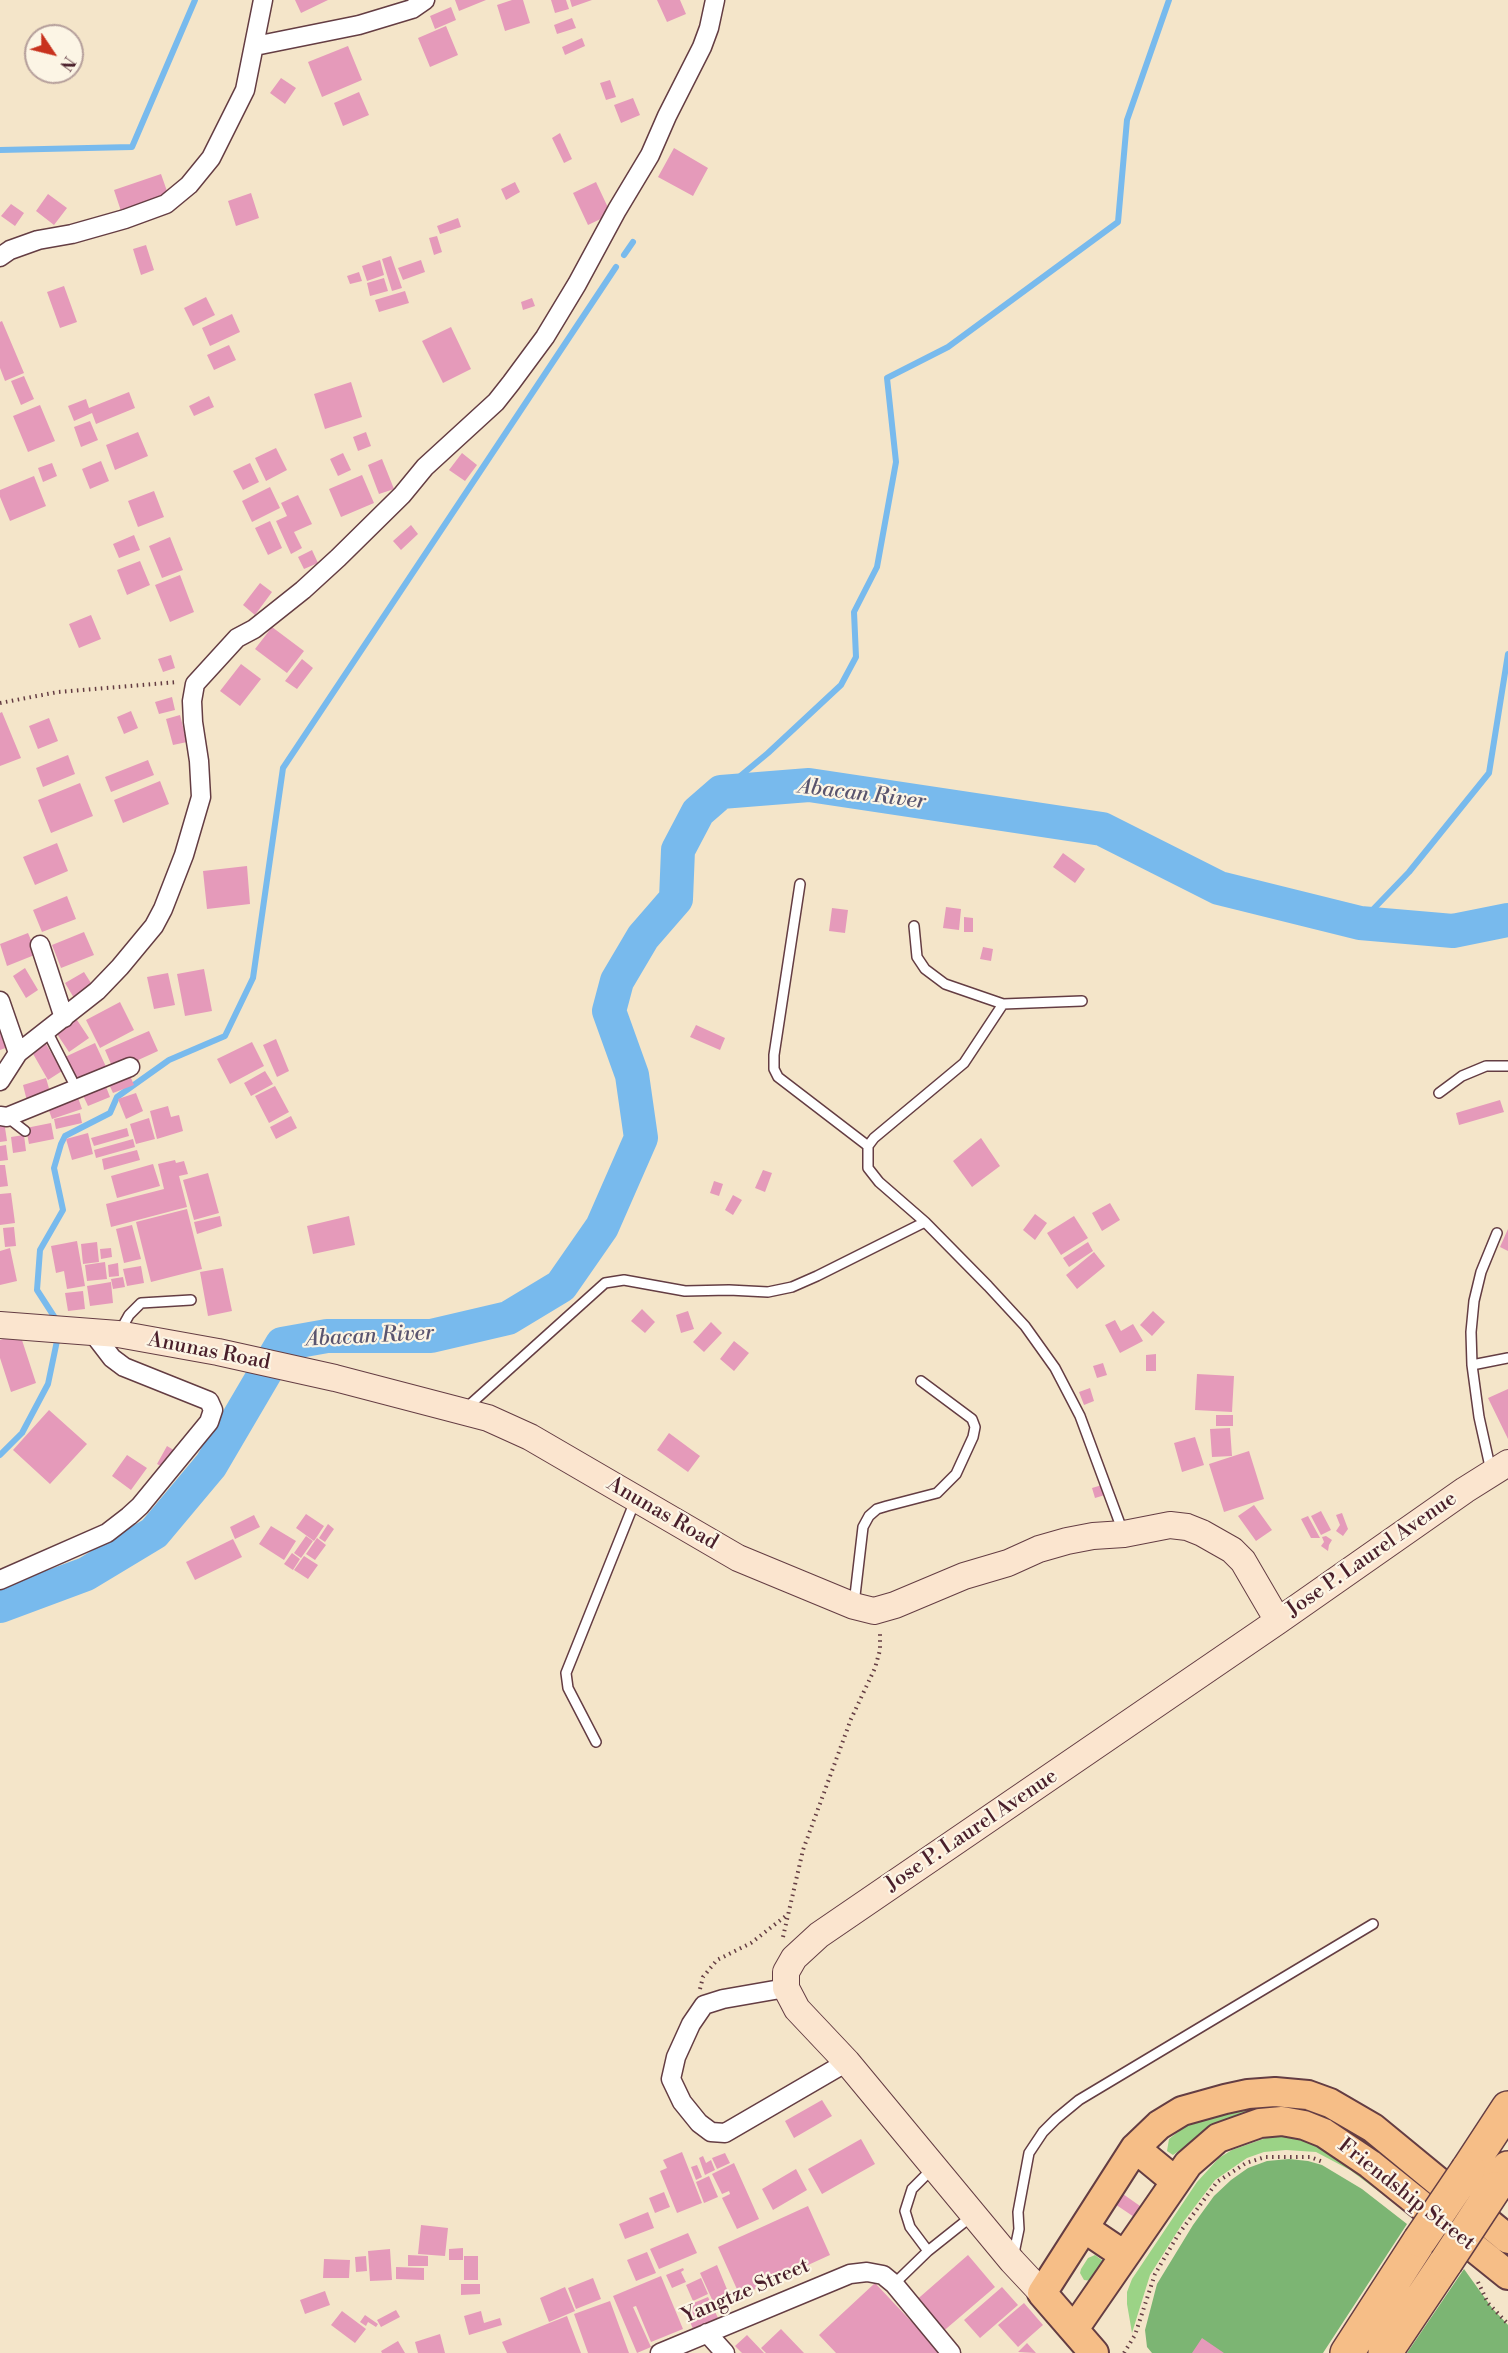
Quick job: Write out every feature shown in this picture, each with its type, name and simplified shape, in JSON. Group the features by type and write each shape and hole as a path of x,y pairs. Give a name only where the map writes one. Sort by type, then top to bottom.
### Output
{"highway":[{"path":"1347,2353 1508,2108"},
{"path":"1385,2353 1460,2268 1501,2179"}],"main road":[{"name":"Friendship Street","path":"1042,2292 1135,2148 1159,2125 1182,2111 1248,2094 1275,2092 1308,2095 1330,2103 1373,2128 1508,2239"},
{"name":"Friendship Street","path":"1074,2329 1175,2181 1203,2149 1218,2138 1260,2123 1282,2121 1304,2125 1324,2133 1349,2148 1508,2276"},
{"path":"1135,2148 1175,2181"},
{"path":"1084,2228 1124,2255"},
{"path":"1042,2292 1094,2353"}],"street":[{"path":"0,257 10,250 38,240 72,234 125,219 166,204 189,185 210,158 245,90 263,0"},
{"path":"255,46 359,25 412,9 425,0"},
{"path":"0,1081 18,1053 97,991 120,967 154,926 170,895 201,797 192,701 195,684 237,638 254,629 303,590 338,558 402,495 425,467 496,402 511,383 545,337 577,284 616,210 651,155 663,125 702,47 715,0"},
{"path":"40,945 64,1018"},
{"path":"0,1001 18,1053"},
{"path":"4,1116 130,1067"},
{"name":"Anunas Road","path":"0,1325 118,1334 218,1352 464,1410 496,1421 530,1437 738,1558 864,1608"},
{"path":"0,1580 107,1533 140,1506 209,1422 213,1410 209,1401 124,1367 112,1358 88,1331"},
{"name":"Jose P. Laurel Avenue","path":"786,1980 794,1958 819,1935 1500,1468"},
{"path":"864,1608 895,1605 964,1576 1008,1563 1039,1549 1093,1536 1124,1534 1170,1525 1187,1527 1220,1542 1244,1561 1278,1622"},
{"path":"847,2062 725,2133 711,2132 699,2123 682,2102 672,2079 676,2057 691,2024 704,2005 786,1980 797,2009 847,2062 1012,2261 1042,2292"},
{"name":"Yangtze Street","path":"660,2353 850,2274 867,2272 883,2275 894,2284"},
{"path":"894,2284 951,2353"},
{"path":"707,2333 725,2353"}],"lane":[{"path":"800,884 774,1055 774,1069 778,1077 868,1146"},
{"path":"915,926 917,957 925,969 945,984 1003,1004 1083,1000"},
{"path":"1003,1004 964,1063 874,1137 868,1146 868,1168 879,1182 926,1222 988,1286 1025,1326 1055,1368 1080,1416 1124,1534"},
{"path":"47,1031 72,1080"},
{"path":"1439,1093 1462,1076 1486,1066 1508,1066"},
{"path":"4,1116 25,1131"},
{"path":"464,1410 605,1283 624,1280 685,1291 768,1292 792,1287 817,1276 926,1222"},
{"path":"1497,1233 1481,1272 1474,1301 1472,1365 1480,1424 1500,1468"},
{"path":"118,1334 129,1315 141,1303 191,1300"},
{"path":"1472,1365 1508,1358"},
{"path":"864,1608 863,1527 869,1516 877,1509 938,1493 956,1474 973,1437 975,1427 972,1419 921,1381"},
{"path":"596,1742 568,1688 566,1673 636,1498"},
{"path":"1012,2261 1020,2229 1018,2212 1029,2153 1043,2132 1056,2119 1079,2100 1373,1924"},
{"path":"928,2251 910,2227 905,2211 912,2189 933,2167"},
{"path":"894,2284 928,2251 973,2214"}],"path":[{"path":"0,703 58,692 184,682 206,670"},
{"path":"786,1980 780,1962 788,1914 803,1850 850,1719 875,1668 880,1650 880,1632 864,1608"},
{"path":"704,2005 699,1995 700,1986 708,1968 717,1960 751,1943 788,1914"},
{"path":"1124,2353 1135,2335 1155,2274 1178,2235 1217,2182 1246,2163 1265,2157 1310,2157 1333,2168"},
{"path":"1460,2268 1508,2324"}],"green space":[{"path":"1253,2106 1300,2107 1346,2122 1508,2251 1508,2258 1365,2141 1346,2128 1319,2116 1196,2139 1173,2155 1167,2151 1169,2139 1188,2124 1220,2111"},
{"path":"1286,2136 1321,2141 1409,2214 1350,2170 1316,2152 1286,2150 1264,2152 1247,2158 1215,2180 1184,2221 1150,2275 1132,2333 1127,2292 1132,2279 1197,2182 1219,2158 1232,2150 1266,2138"},
{"path":"1289,2159 1322,2165 1362,2189 1407,2224 1323,2353 1152,2353 1147,2347 1145,2330 1157,2284 1193,2225 1214,2196 1248,2168 1267,2161"},
{"path":"1095,2255 1103,2261 1103,2266 1092,2281 1084,2280 1080,2273 1081,2269 1088,2258"},
{"path":"1464,2269 1492,2308 1508,2325 1508,2353 1407,2353"}],"building":[{"path":"295,0 328,0 301,13"},
{"path":"455,0 486,0 459,11"},
{"path":"512,0 523,0 530,23 505,31 497,5"},
{"path":"551,0 566,0 569,9 555,13"},
{"path":"570,0 592,0 572,7"},
{"path":"657,0 680,0 686,14 667,22"},
{"path":"451,7 456,20 435,29 430,16"},
{"path":"572,18 576,28 557,34 554,25"},
{"path":"446,26 458,55 430,67 418,38"},
{"path":"582,38 585,46 565,55 562,47"},
{"path":"348,46 362,80 322,97 308,62"},
{"path":"281,78 296,88 285,104 270,93"},
{"path":"610,80 616,97 606,100 600,83"},
{"path":"359,92 369,115 343,126 334,103"},
{"path":"633,98 640,115 621,123 614,105"},
{"path":"560,133 572,159 564,163 552,138"},
{"path":"674,148 708,168 693,196 658,177"},
{"path":"161,174 168,194 121,211 114,190"},
{"path":"515,182 520,192 506,200 501,189"},
{"path":"596,182 611,214 588,225 573,193"},
{"path":"251,193 259,218 236,226 228,201"},
{"path":"48,194 67,208 54,225 36,211"},
{"path":"11,204 24,213 15,226 1,216"},
{"path":"458,218 461,227 440,234 437,226"},
{"path":"437,236 442,252 434,255 429,238"},
{"path":"146,245 154,270 141,275 133,249"},
{"path":"391,256 402,288 392,291 382,259"},
{"path":"380,260 384,275 367,281 362,266"},
{"path":"421,260 425,272 403,280 398,268"},
{"path":"359,272 362,281 350,284 347,276"},
{"path":"384,278 388,291 370,296 367,283"},
{"path":"64,286 77,322 60,328 47,292"},
{"path":"405,291 409,303 379,312 375,300"},
{"path":"206,297 215,315 193,326 184,308"},
{"path":"532,298 535,306 523,310 521,302"},
{"path":"232,314 240,332 210,346 202,328"},
{"path":"2,321 24,373 5,381 0,368 0,322"},
{"path":"451,327 471,369 443,383 422,341"},
{"path":"229,345 236,360 214,370 207,355"},
{"path":"24,376 34,399 21,405 11,381"},
{"path":"351,382 362,417 325,429 314,394"},
{"path":"129,392 135,408 96,424 92,413 74,421 68,406 86,399 89,408"},
{"path":"209,396 214,407 194,416 189,406"},
{"path":"40,405 55,441 28,452 13,416"},
{"path":"90,421 98,440 81,447 74,427"},
{"path":"138,432 148,456 115,470 106,445"},
{"path":"366,432 371,446 358,451 353,437"},
{"path":"276,448 287,470 266,481 255,458"},
{"path":"343,453 351,470 338,476 330,459"},
{"path":"462,453 477,465 465,481 449,470"},
{"path":"382,459 394,489 379,494 368,465"},
{"path":"101,461 109,481 90,489 82,469"},
{"path":"52,463 57,476 43,482 38,468"},
{"path":"250,463 259,482 243,490 233,471"},
{"path":"362,475 374,503 341,517 329,489"},
{"path":"34,476 46,506 10,521 0,497 0,490"},
{"path":"270,487 280,508 252,522 242,501"},
{"path":"154,491 164,517 138,527 128,501"},
{"path":"298,495 312,524 294,532 302,548 291,554 276,521 287,516 281,503"},
{"path":"270,521 282,548 268,555 255,528"},
{"path":"411,525 418,534 401,550 393,541"},
{"path":"134,535 140,550 119,558 113,544"},
{"path":"170,537 183,570 162,578 149,546"},
{"path":"312,550 318,563 304,569 298,557"},
{"path":"140,561 150,585 127,595 117,570"},
{"path":"180,575 194,612 170,622 155,585"},
{"path":"260,583 272,592 255,615 243,605"},
{"path":"91,615 101,639 79,648 69,624"},
{"path":"272,627 304,651 287,673 255,649"},
{"path":"171,655 175,668 163,672 158,659"},
{"path":"302,659 313,668 297,689 285,681"},
{"path":"241,664 261,679 240,706 220,691"},
{"path":"172,697 175,710 159,714 155,702"},
{"path":"131,711 138,728 124,734 117,717"},
{"path":"2,712 21,758 0,766 0,713"},
{"path":"180,715 187,742 173,745 166,719"},
{"path":"49,718 58,741 38,749 29,726"},
{"path":"68,755 75,774 43,787 36,768"},
{"path":"148,760 154,775 111,792 105,777"},
{"path":"160,781 169,804 123,823 114,800"},
{"path":"80,783 93,816 51,833 38,800"},
{"path":"57,843 68,871 35,885 23,857"},
{"path":"1063,853 1085,869 1075,883 1053,867"},
{"path":"247,866 250,904 207,909 203,871"},
{"path":"67,896 76,919 42,932 33,910"},
{"path":"946,907 961,909 959,930 943,928"},
{"path":"832,908 848,910 845,933 829,931"},
{"path":"964,917 973,918 973,932 964,932"},
{"path":"84,932 94,955 61,968 52,945"},
{"path":"28,933 37,954 7,966 0,944"},
{"path":"983,947 993,949 991,961 980,959"},
{"path":"25,968 38,990 26,998 13,976"},
{"path":"204,969 212,1011 185,1016 177,974"},
{"path":"84,972 96,991 77,1003 65,983"},
{"path":"168,973 175,1005 154,1009 147,977"},
{"path":"120,1002 134,1030 100,1048 86,1020"},
{"path":"75,1017 89,1038 69,1052 55,1031"},
{"path":"0,1024 11,1046 0,1050"},
{"path":"696,1025 725,1038 720,1050 690,1037"},
{"path":"149,1031 158,1051 114,1071 105,1050"},
{"path":"276,1039 289,1071 277,1077 263,1045"},
{"path":"252,1042 264,1066 230,1084 217,1059"},
{"path":"95,1043 108,1071 78,1085 65,1057"},
{"path":"46,1044 62,1071 48,1080 32,1052"},
{"path":"128,1071 134,1085 113,1093 107,1080"},
{"path":"265,1071 273,1084 251,1096 244,1083"},
{"path":"46,1078 52,1099 28,1105 23,1085"},
{"path":"103,1079 110,1097 88,1106 80,1089"},
{"path":"275,1086 289,1112 269,1123 255,1096"},
{"path":"76,1092 82,1109 52,1119 46,1102"},
{"path":"136,1093 143,1111 126,1119 118,1099"},
{"path":"1500,1100 1504,1112 1459,1125 1456,1113"},
{"path":"168,1106 171,1117 179,1115 183,1131 157,1139 150,1111"},
{"path":"80,1113 82,1123 56,1129 54,1119"},
{"path":"291,1116 297,1128 276,1139 270,1127"},
{"path":"149,1118 155,1139 136,1144 130,1124"},
{"path":"4,1121 7,1141 0,1142 0,1122"},
{"path":"51,1123 54,1139 29,1144 26,1128"},
{"path":"127,1128 129,1136 94,1146 91,1138"},
{"path":"88,1133 93,1154 72,1160 66,1139"},
{"path":"24,1135 26,1151 13,1153 11,1137"},
{"path":"981,1138 1000,1166 972,1187 953,1161"},
{"path":"133,1139 135,1147 96,1158 94,1150"},
{"path":"6,1145 8,1160 0,1161 0,1146"},
{"path":"137,1150 140,1160 104,1170 102,1159"},
{"path":"175,1160 176,1163 184,1161 188,1174 179,1176 187,1207 111,1227 106,1204 164,1189 158,1164"},
{"path":"153,1164 160,1186 117,1198 111,1176"},
{"path":"0,1165 5,1165 8,1186 0,1187"},
{"path":"763,1170 772,1173 765,1192 755,1188"},
{"path":"208,1173 219,1213 194,1220 183,1180"},
{"path":"714,1181 723,1184 719,1196 710,1193"},
{"path":"11,1193 15,1223 0,1225 0,1194"},
{"path":"733,1195 742,1200 733,1215 725,1210"},
{"path":"1110,1203 1120,1220 1102,1231 1092,1213"},
{"path":"187,1209 202,1269 151,1282 136,1222"},
{"path":"1035,1214 1047,1223 1035,1240 1023,1230"},
{"path":"220,1216 222,1226 197,1234 194,1222"},
{"path":"349,1216 355,1245 313,1254 307,1226"},
{"path":"1074,1216 1088,1238 1061,1255 1047,1233"},
{"path":"132,1225 141,1259 124,1263 116,1229"},
{"path":"14,1227 16,1246 5,1247 3,1228"},
{"path":"1508,1229 1508,1251 1500,1247"},
{"path":"77,1241 85,1286 67,1289 64,1271 56,1273 51,1246"},
{"path":"97,1242 99,1262 83,1264 81,1244"},
{"path":"1088,1242 1093,1251 1069,1267 1063,1258"},
{"path":"10,1248 17,1281 0,1285 0,1251"},
{"path":"111,1248 112,1257 101,1259 100,1249"},
{"path":"1094,1252 1105,1266 1077,1289 1066,1275"},
{"path":"105,1262 107,1279 87,1281 85,1265"},
{"path":"118,1263 119,1276 109,1277 108,1265"},
{"path":"141,1266 144,1283 127,1286 123,1269"},
{"path":"223,1268 232,1311 208,1316 200,1272"},
{"path":"123,1277 125,1287 113,1289 111,1279"},
{"path":"111,1282 113,1303 90,1306 87,1286"},
{"path":"83,1291 85,1309 68,1311 65,1293"},
{"path":"642,1309 655,1322 645,1333 631,1321"},
{"path":"688,1311 694,1329 681,1333 676,1315"},
{"path":"1153,1311 1165,1322 1152,1336 1140,1325"},
{"path":"1115,1320 1121,1331 1133,1324 1143,1341 1120,1353 1105,1325"},
{"path":"711,1322 722,1333 704,1352 693,1342"},
{"path":"20,1334 36,1383 11,1392 0,1358 0,1340"},
{"path":"734,1341 749,1353 734,1371 720,1359"},
{"path":"1156,1354 1156,1371 1146,1371 1146,1355"},
{"path":"1103,1363 1107,1375 1097,1378 1093,1366"},
{"path":"1197,1374 1234,1376 1232,1412 1195,1410"},
{"path":"1090,1388 1094,1401 1084,1405 1079,1392"},
{"path":"1508,1389 1508,1439 1488,1398"},
{"path":"49,1410 87,1444 50,1484 13,1450"},
{"path":"1216,1415 1233,1415 1233,1426 1216,1426"},
{"path":"1230,1428 1232,1456 1212,1457 1210,1429"},
{"path":"669,1433 700,1456 688,1472 657,1450"},
{"path":"1195,1437 1204,1465 1182,1472 1174,1443"},
{"path":"167,1446 177,1452 167,1469 157,1464"},
{"path":"1249,1451 1264,1499 1224,1512 1209,1464"},
{"path":"127,1455 147,1468 131,1490 112,1476"},
{"path":"1102,1485 1105,1495 1095,1498 1092,1488"},
{"path":"1254,1505 1272,1530 1256,1541 1238,1516"},
{"path":"1321,1511 1331,1530 1321,1535 1311,1516"},
{"path":"1342,1513 1348,1529 1343,1536 1336,1531 1340,1525 1336,1515"},
{"path":"306,1514 324,1526 314,1541 296,1528"},
{"path":"254,1515 260,1527 235,1539 230,1527"},
{"path":"1308,1516 1320,1538 1311,1538 1301,1519"},
{"path":"328,1524 334,1529 325,1542 319,1538"},
{"path":"271,1526 296,1541 284,1560 259,1544"},
{"path":"306,1536 313,1541 301,1558 294,1553"},
{"path":"1326,1536 1332,1540 1328,1551 1321,1546 1324,1542 1322,1537"},
{"path":"317,1538 326,1545 315,1560 306,1554"},
{"path":"233,1539 242,1557 195,1580 186,1562"},
{"path":"292,1553 300,1559 293,1570 284,1564"},
{"path":"304,1556 318,1565 308,1579 294,1570"},
{"path":"822,2100 832,2116 794,2138 785,2121"},
{"path":"861,2139 875,2164 822,2194 808,2169"},
{"path":"682,2152 702,2203 677,2213 660,2171 667,2168 663,2160"},
{"path":"725,2153 730,2163 717,2169 712,2158"},
{"path":"703,2156 706,2163 711,2160 715,2170 705,2175 699,2158"},
{"path":"734,2163 759,2219 737,2229 722,2198 730,2194 729,2191 722,2194 712,2174"},
{"path":"697,2165 702,2177 696,2180 691,2167"},
{"path":"796,2169 807,2190 773,2210 762,2189"},
{"path":"709,2176 718,2197 704,2203 696,2182"},
{"path":"1113,2187 1150,2213 1143,2223 1106,2198"},
{"path":"664,2192 670,2207 655,2213 649,2198"},
{"path":"808,2206 830,2255 740,2296 718,2247"},
{"path":"648,2212 654,2228 625,2239 619,2224"},
{"path":"421,2225 448,2228 445,2256 418,2254"},
{"path":"688,2233 697,2253 659,2269 650,2249"},
{"path":"463,2248 463,2260 449,2260 449,2249"},
{"path":"390,2249 392,2280 370,2281 368,2251"},
{"path":"647,2252 656,2273 636,2281 627,2260"},
{"path":"408,2255 428,2256 428,2266 408,2266"},
{"path":"968,2255 995,2287 940,2334 913,2303"},
{"path":"366,2256 367,2271 356,2272 355,2257"},
{"path":"464,2256 478,2256 478,2280 464,2280"},
{"path":"324,2259 350,2260 349,2278 323,2278"},
{"path":"717,2265 731,2299 715,2306 700,2273"},
{"path":"396,2267 424,2268 424,2280 396,2279"},
{"path":"683,2268 681,2272 686,2282 672,2288 666,2275"},
{"path":"661,2276 683,2329 651,2342 636,2306 633,2307 651,2347 637,2353 613,2296"},
{"path":"593,2278 601,2299 576,2309 568,2288"},
{"path":"701,2278 708,2294 693,2301 686,2285"},
{"path":"875,2283 941,2353 836,2353 819,2335"},
{"path":"461,2284 480,2284 480,2294 461,2295"},
{"path":"565,2287 575,2311 549,2322 540,2298"},
{"path":"1002,2287 1018,2305 980,2338 964,2320"},
{"path":"325,2291 330,2305 305,2314 300,2300"},
{"path":"708,2297 718,2318 693,2329 684,2307"},
{"path":"610,2301 629,2353 588,2353 574,2314"},
{"path":"1024,2303 1043,2325 1018,2347 998,2325"},
{"path":"396,2310 400,2317 381,2327 377,2320"},
{"path":"342,2311 366,2329 355,2343 331,2325"},
{"path":"481,2311 484,2323 500,2318 502,2325 469,2335 464,2316"},
{"path":"365,2315 378,2324 376,2327 368,2322 366,2326 360,2322"},
{"path":"567,2316 581,2353 507,2353 502,2342"},
{"path":"781,2329 804,2353 766,2353 761,2348"},
{"path":"440,2334 445,2353 418,2353 415,2342"},
{"path":"747,2335 764,2353 742,2353 735,2346"},
{"path":"1202,2338 1224,2353 1192,2353"},
{"path":"398,2341 405,2353 382,2353 381,2351"},
{"path":"1027,2343 1036,2353 1018,2352"}],"waterway":[{"path":"0,150 132,147 195,0"},
{"path":"721,792 768,753 841,685 856,657 854,612 877,567 896,462 887,378 948,347 1118,222 1127,120 1169,0"},
{"path":"624,255 633,242"},
{"path":"57,1321 37,1290 40,1250 63,1210 54,1168 65,1136 110,1113 117,1097 169,1060 225,1036 253,978 283,768 616,267"},
{"path":"1360,923 1409,872 1489,773 1508,654"},
{"name":"Abacan River","path":"0,1606 86,1574 154,1533 211,1465 282,1344 327,1336 431,1336 508,1318 561,1286 602,1227 641,1138 632,1075 609,1011 617,981 643,937 676,899 678,850 698,812 721,792 809,785 1102,829 1219,888 1360,923 1453,931 1508,920"},
{"path":"0,1455 22,1433 48,1384 58,1336"}]}
